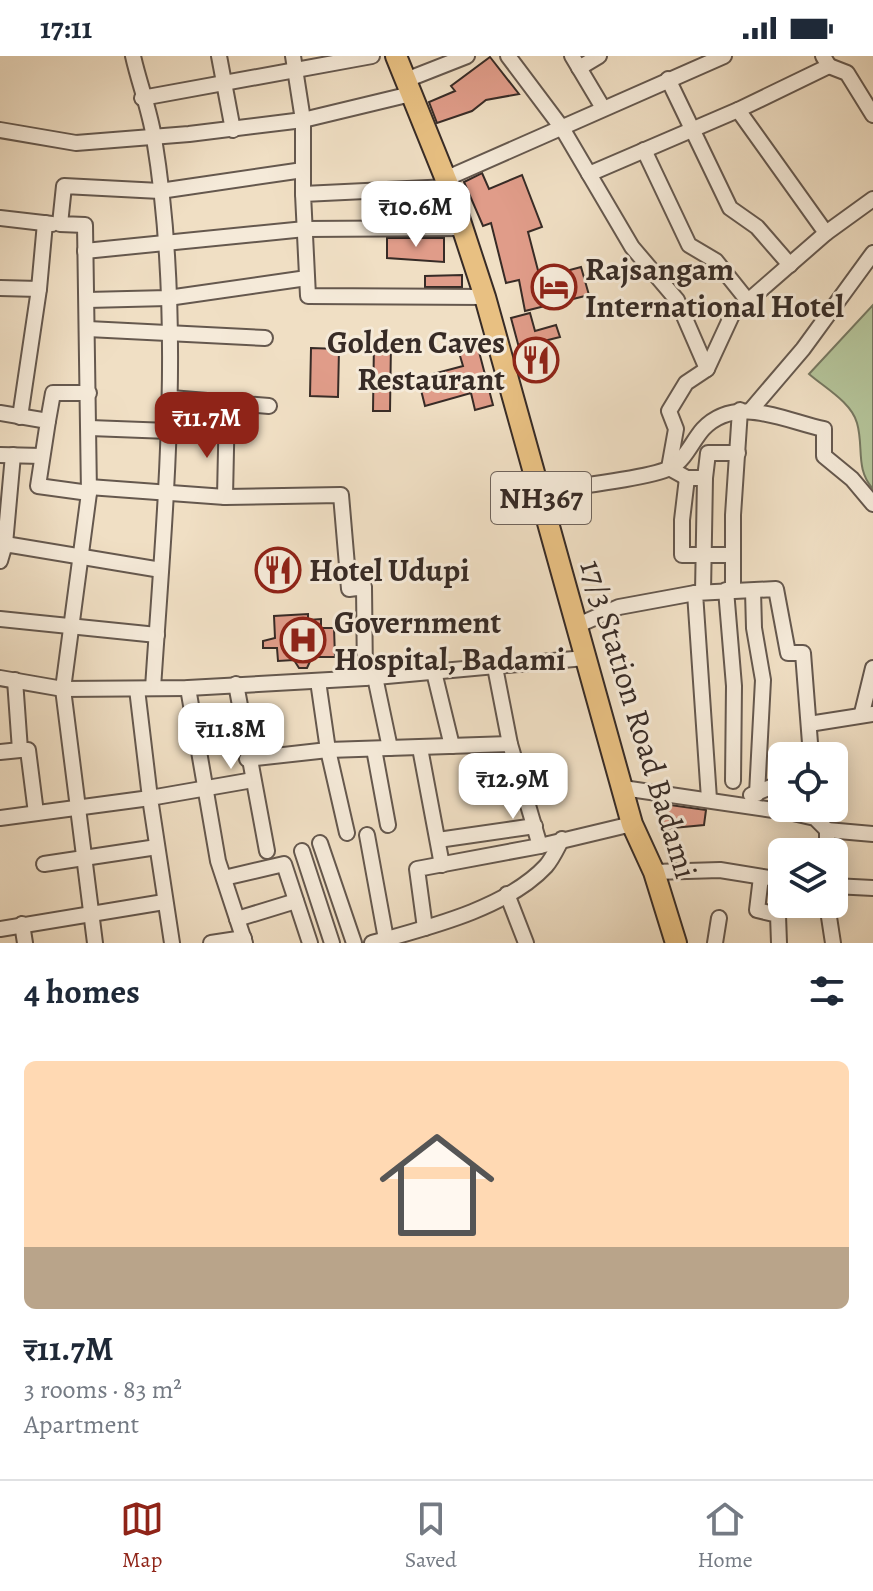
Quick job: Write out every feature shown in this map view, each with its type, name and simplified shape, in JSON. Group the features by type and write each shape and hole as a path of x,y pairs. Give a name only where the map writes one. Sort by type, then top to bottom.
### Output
{"highway":[{"name":"17/3 Station Road Badami","path":"396,56 447,183 485,297 632,824 654,872 676,943"}],"street":[{"path":"133,56 154,135 166,245 168,298 171,398 153,688"},
{"path":"219,56 233,130"},
{"path":"142,98 224,83 294,64 372,56"},
{"path":"0,130 76,143 233,130 303,120 408,87 467,56"},
{"path":"508,56 562,128 632,247 677,300 707,369"},
{"path":"599,56 576,62 603,108"},
{"path":"303,194 447,183 705,59 724,56"},
{"path":"589,174 738,110 826,61 847,73 873,115"},
{"path":"294,64 303,120 308,296 485,297"},
{"path":"668,79 730,208 757,227 790,265"},
{"path":"738,110 826,233"},
{"path":"644,150 689,245 716,261 748,301"},
{"path":"20,417 39,289 64,186 160,191 303,170"},
{"path":"669,468 676,429 669,411 686,383 707,369 732,315 826,233 873,199"},
{"path":"0,218 85,225 89,490 63,689 95,943"},
{"path":"85,251 305,229 463,228"},
{"path":"669,468 705,426 745,411 803,349 873,253"},
{"path":"87,300 168,298 307,278"},
{"path":"0,288 39,289"},
{"path":"88,329 265,338"},
{"path":"38,486 53,393 89,393"},
{"path":"171,398 269,406"},
{"path":"225,497 227,402"},
{"path":"733,781 734,686 730,590 738,453 745,411"},
{"path":"745,411 824,429 824,456 859,486 873,504"},
{"path":"0,413 48,421"},
{"path":"90,428 169,431"},
{"path":"714,801 699,593 704,553 705,478 708,453 738,453"},
{"path":"0,561 4,501 10,484 6,455 42,456"},
{"path":"540,491 669,468 687,478 705,478"},
{"path":"687,478 682,555 733,555"},
{"path":"10,484 225,497 341,495 349,589 364,587 370,677 390,748"},
{"path":"2,544 161,570"},
{"path":"576,626 619,607 699,593 776,589 788,653 803,653 810,742"},
{"path":"753,591 754,628 763,680 757,794"},
{"path":"0,619 157,635"},
{"path":"0,678 63,689 188,688 318,681 585,658"},
{"path":"495,667 510,744 540,846"},
{"path":"809,724 868,714 873,668"},
{"path":"434,672 452,746"},
{"path":"15,680 20,750"},
{"path":"318,681 328,750 347,833"},
{"path":"236,684 247,759 267,851"},
{"path":"188,688 204,791 224,878 244,940 211,943"},
{"path":"137,689 172,943"},
{"path":"247,759 328,750 510,744"},
{"path":"420,748 442,865"},
{"path":"374,749 388,825"},
{"path":"0,752 28,750 36,813"},
{"path":"0,818 204,791 253,780"},
{"path":"623,788 768,807"},
{"path":"714,801 757,794 768,789"},
{"path":"821,822 827,830 827,838"},
{"path":"425,928 417,869 540,846 632,824"},
{"path":"438,840 535,826"},
{"path":"827,830 873,834"},
{"path":"367,835 379,941 425,928 507,894 546,866 562,839"},
{"path":"320,843 354,943"},
{"path":"44,864 157,847"},
{"path":"302,851 332,943"},
{"path":"224,878 284,864 310,943"},
{"path":"654,872 720,870 768,878"},
{"path":"761,877 757,910 778,915 779,943"},
{"path":"848,887 873,888"},
{"path":"507,894 526,943"},
{"path":"237,919 296,901"},
{"path":"0,929 92,911 164,902"},
{"path":"715,943 719,918"},
{"path":"829,918 833,943"},
{"path":"22,924 25,943"}],"green space":[{"path":"873,305 873,489 864,474 854,415 809,374"}],"building":[{"path":"490,57 519,94 486,100 472,111 437,123 429,102 455,91 451,86"},
{"path":"482,173 489,189 522,175 542,227 528,232 540,278 581,267 589,295 525,311 519,280 506,283 491,223 483,226 464,182"},
{"path":"423,198 435,198 439,218 399,218 399,203 423,204"},
{"path":"387,238 444,238 444,262 387,258"},
{"path":"462,275 462,287 425,287 425,276"},
{"path":"530,313 535,331 556,325 560,337 544,341 551,362 525,370 511,318"},
{"path":"374,341 391,342 390,411 373,411"},
{"path":"477,344 493,405 475,410 471,393 425,406 418,378 463,366 458,349"},
{"path":"311,348 339,349 338,397 310,396"},
{"path":"308,614 308,620 321,619 321,628 334,628 335,657 312,657 307,668 299,668 294,660 278,661 277,648 263,648 263,641 275,638 274,616"},
{"path":"663,804 706,810 704,825 663,829"}],"place":[{"name":"Rajsangam International Hotel","path":"554,287"},
{"name":"Golden Caves Restaurant","path":"536,360"},
{"name":"Hotel Udupi","path":"278,570"},
{"name":"Government Hospital, Badami","path":"303,640"}]}
